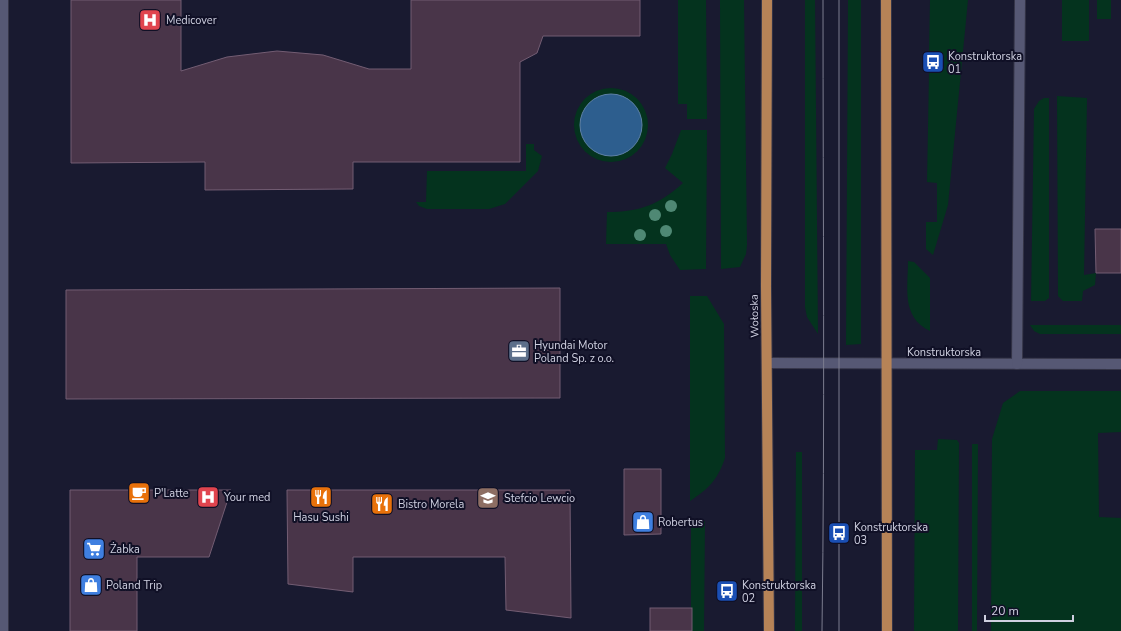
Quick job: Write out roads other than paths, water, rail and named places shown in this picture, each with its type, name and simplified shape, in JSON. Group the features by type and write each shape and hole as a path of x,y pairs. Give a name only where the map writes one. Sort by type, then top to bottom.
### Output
{"main road":[{"name":"Wołoska","path":"767,0 769,631"},
{"path":"886,0 887,631"}],"street":[{"path":"3,0 3,631"},
{"path":"1018,364 1020,0"},
{"name":"Konstruktorska","path":"767,363 1121,364"}],"water":[{"path":"611,94 623,96 633,103 640,113 642,125 640,137 633,147 623,154 611,156 599,154 589,147 582,137 580,125 582,113 589,103 599,96"}],"tram line":[{"path":"822,631 824,394 823,0"},
{"path":"839,0 839,631"}],"place":[{"name":"Medicover","path":"150,20"},
{"name":"Konstruktorska 01","path":"933,62"},
{"name":"Hyundai Motor Poland Sp. z o.o.","path":"519,351"},
{"name":"P'Latte","path":"139,493"},
{"name":"Your med","path":"208,497"},
{"name":"Hasu Sushi","path":"321,497"},
{"name":"Stefcio Lewcio","path":"488,498"},
{"name":"Bistro Morela","path":"382,504"},
{"name":"Robertus","path":"643,522"},
{"name":"Konstruktorska 03","path":"839,533"},
{"name":"Żabka","path":"94,549"},
{"name":"Poland Trip","path":"91,585"},
{"name":"Konstruktorska 02","path":"727,591"}]}
